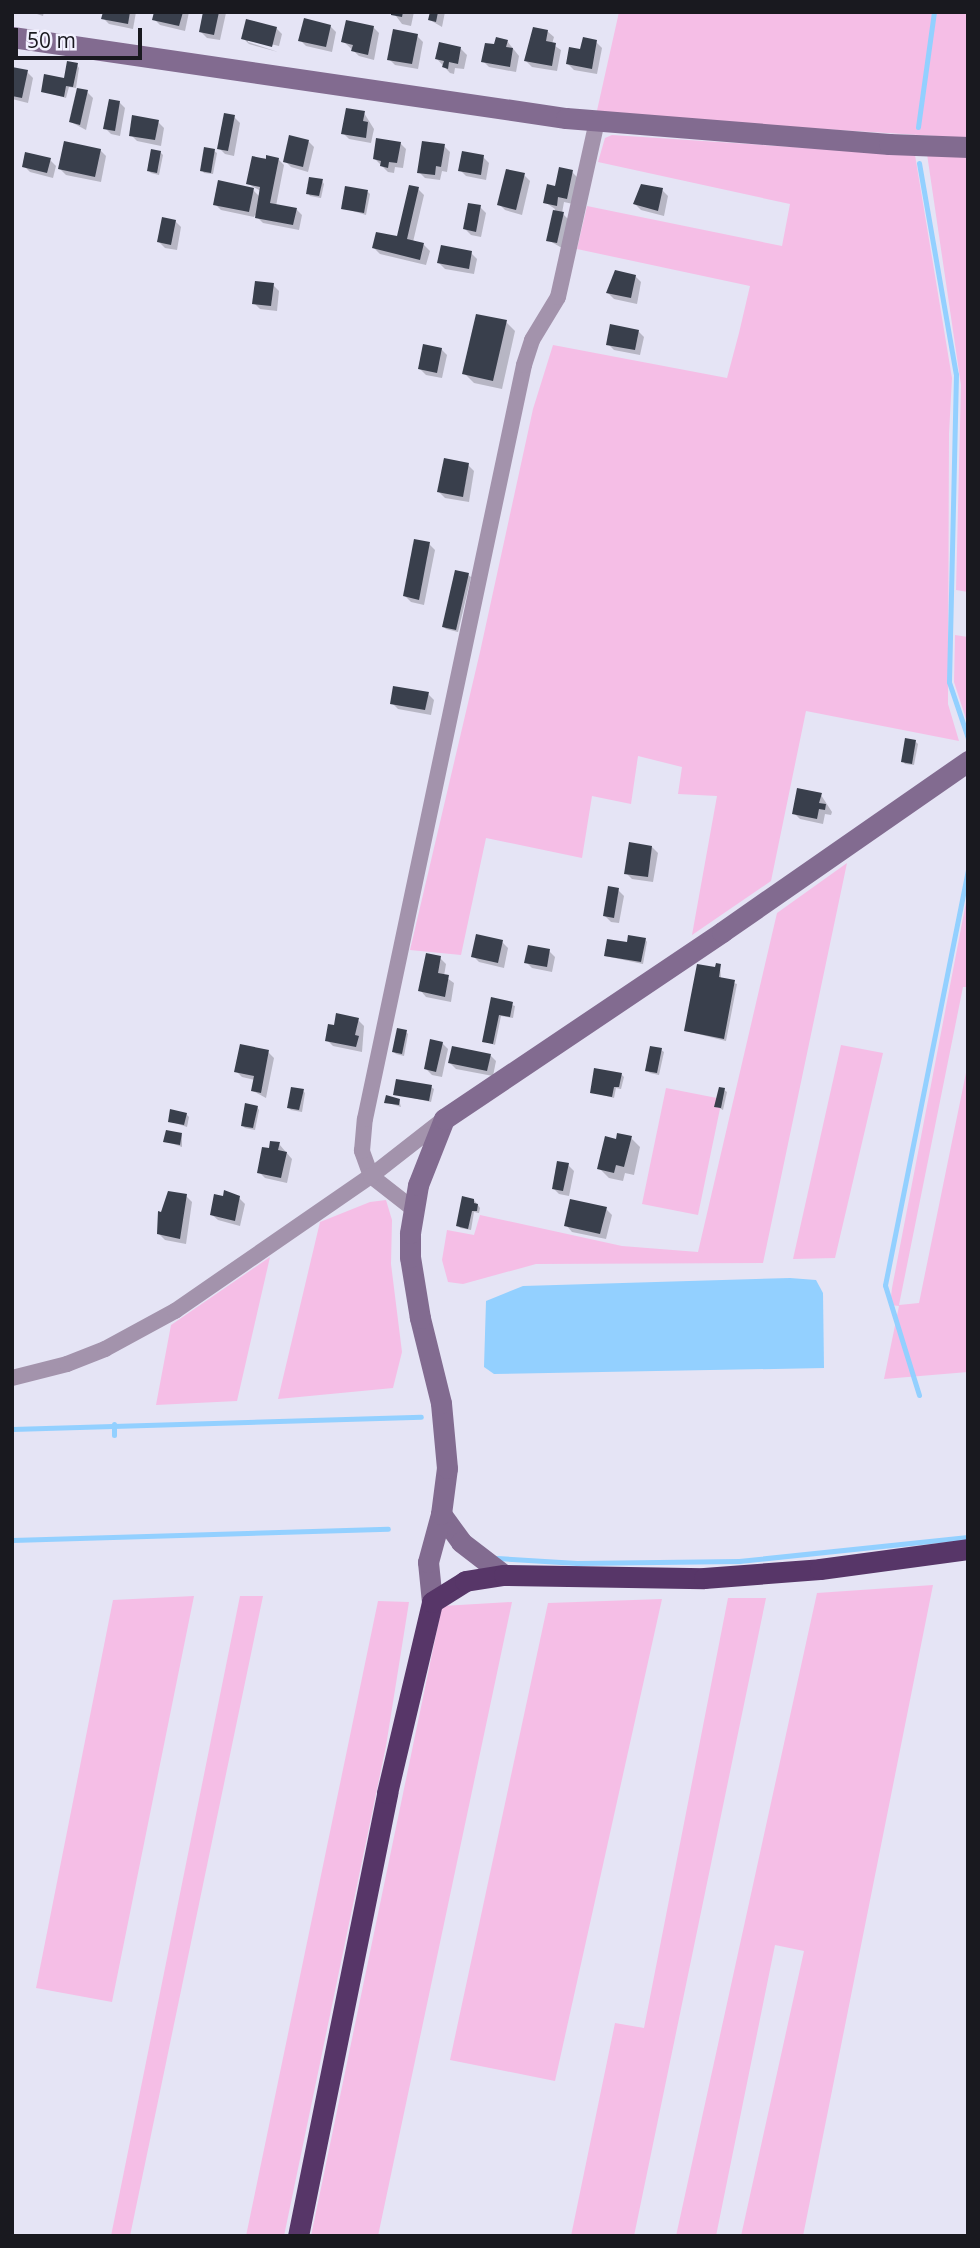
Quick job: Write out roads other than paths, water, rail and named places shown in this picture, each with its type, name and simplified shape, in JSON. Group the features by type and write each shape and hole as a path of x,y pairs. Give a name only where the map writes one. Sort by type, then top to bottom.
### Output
{"highway":[{"path":"298,2236 390,1781 432,1602 465,1581 504,1575 704,1578 820,1569 968,1549"}],"street":[{"path":"12,37 377,93 597,121 889,144 968,147"},
{"path":"412,1208 371,1176 362,1151 365,1119 524,365 532,340 558,297 597,121"},
{"path":"12,1378 67,1364 105,1349 175,1311 371,1176 444,1119 722,932 968,761"},
{"path":"432,1602 428,1562 441,1514 447,1468 443,1416 413,1282 410,1257 412,1208 423,1168 444,1119"},
{"path":"441,1514 461,1542 504,1575"}],"water":[{"path":"790,1278 816,1280 823,1293 824,1368 494,1374 484,1367 486,1301 523,1286"}],"waterway":[{"path":"918,127 934,12"},
{"path":"919,163 956,374 949,682 968,738"},
{"path":"919,1395 885,1285 968,868"},
{"path":"12,1429 421,1417"},
{"path":"114,1424 114,1435"},
{"path":"12,1540 388,1529"},
{"path":"497,1558 577,1563 739,1561 968,1537"}]}
